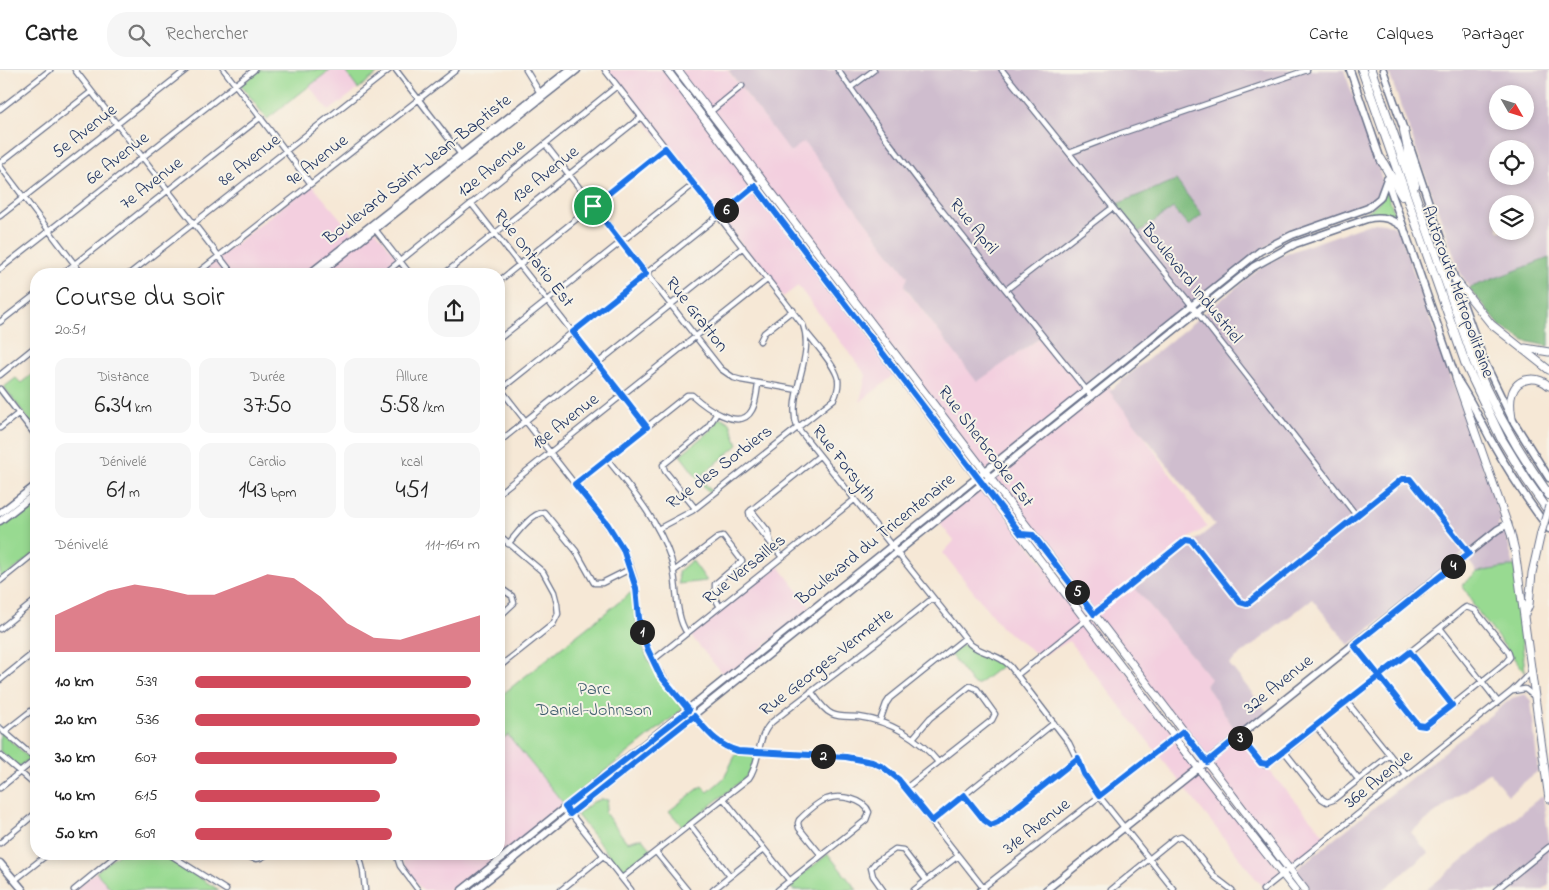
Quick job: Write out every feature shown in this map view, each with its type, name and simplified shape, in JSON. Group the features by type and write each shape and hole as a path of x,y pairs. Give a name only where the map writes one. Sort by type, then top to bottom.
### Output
{"highway":[{"name":"Autoroute Métropolitaine","path":"1362,70 1482,380 1512,440 1549,495"},
{"name":"Autoroute Métropolitaine","path":"1371,70 1460,351 1478,393 1508,451 1549,512"},
{"path":"1404,130 1418,218"},
{"path":"1381,159 1418,218"}],"main road":[{"name":"Rue Sherbrooke Est","path":"668,70 704,118 746,159 825,262 1207,762 1286,871 1295,890"},
{"name":"Rue Sherbrooke Est","path":"678,70 710,112 739,164 755,186 979,481 1199,768 1304,890"},
{"path":"678,83 684,78"},
{"path":"739,164 746,159"},
{"path":"817,268 825,262"},
{"path":"1456,279 1489,322 1549,370"},
{"path":"838,296 846,290"},
{"path":"1520,347 1549,352"},
{"path":"892,366 900,361"},
{"path":"1456,378 1508,524 1518,566 1549,800"},
{"path":"1512,419 1511,398 1518,384 1524,380 1534,379 1542,381 1549,386"},
{"path":"913,394 921,388"},
{"path":"1525,614 1529,605 1534,566 1549,506"},
{"path":"1021,534 1033,535"},
{"path":"1053,577 1064,575"},
{"path":"1114,657 1122,651"},
{"path":"1138,689 1147,684"}],"street":[{"path":"0,109 50,70"},
{"path":"75,70 228,268"},
{"name":"5e Avenue","path":"0,216 186,70"},
{"path":"224,70 311,184"},
{"name":"6e Avenue","path":"0,269 254,70"},
{"name":"8e Avenue","path":"137,268 389,70"},
{"path":"396,70 463,157"},
{"name":"9e Avenue","path":"204,268 456,70"},
{"path":"526,70 541,95"},
{"name":"Boulevard Saint-Jean-Baptiste","path":"325,268 541,95 569,70"},
{"name":"Boulevard Saint-Jean-Baptiste","path":"541,95 577,70"},
{"path":"605,70 793,310 817,346"},
{"name":"Rue April","path":"838,70 931,197 1007,289 1092,397"},
{"path":"850,88 874,70"},
{"name":"Boulevard Industriel","path":"1002,70 1197,312 1356,515"},
{"path":"1069,153 1307,70"},
{"path":"1350,70 1456,378 1469,397 1510,474 1549,529"},
{"path":"1383,70 1482,356 1512,419 1549,478"},
{"name":"12e Avenue","path":"391,268 617,86"},
{"path":"704,118 742,86"},
{"path":"77,268 0,164 91,92"},
{"name":"7e Avenue","path":"69,268 261,117"},
{"name":"13e Avenue","path":"451,268 641,117"},
{"name":"Rue Gratton","path":"545,144 670,305 727,374 758,384 798,390"},
{"path":"505,276 665,148"},
{"name":"Boulevard du Tricentenaire","path":"987,475 1086,390 1260,251 1292,235 1368,208 1380,198 1387,179"},
{"path":"505,384 762,181"},
{"path":"505,334 694,184"},
{"name":"Rue Ontario Est","path":"471,203 647,427"},
{"path":"1007,289 1112,208"},
{"name":"Boulevard du Tricentenaire","path":"505,856 892,547 1092,397 1253,267 1295,244 1374,217 1387,218 1404,228"},
{"path":"374,227 405,268"},
{"name":"Boulevard Saint-Jean-Baptiste","path":"317,268 374,227"},
{"path":"1292,235 1295,244"},
{"path":"505,437 743,247"},
{"name":"18e Avenue","path":"505,488 768,279"},
{"path":"0,322 30,299"},
{"path":"760,341 764,333 793,310"},
{"name":"Rue Forsyth","path":"806,331 805,352 794,412 797,427 965,638 978,650 1005,661 1017,675 1072,748 1084,774 1099,796 1174,890"},
{"path":"805,352 810,346 817,346"},
{"name":"Rue des Sorbiers","path":"658,529 695,508 834,399 838,392 838,379 834,369 817,346"},
{"path":"0,375 30,351"},
{"path":"575,484 690,394 717,413 736,419 747,416 754,406 758,384"},
{"path":"0,389 30,428"},
{"path":"505,396 616,538 636,588 640,628 652,661 665,682 716,741 738,751 860,759 883,767 906,788 983,889"},
{"path":"0,428 19,413"},
{"path":"695,508 663,465 706,430 717,413"},
{"path":"782,557 749,515 749,512 819,456"},
{"path":"607,459 643,505 667,547 674,571 680,616 687,633"},
{"path":"1017,675 1186,540 1192,541 1240,602 1247,604 1402,479 1406,478 1411,481 1469,553"},
{"name":"Boulevard du Tricentenaire","path":"475,890 897,553 979,481"},
{"path":"0,513 30,490"},
{"path":"0,521 30,498"},
{"name":"Rue Versailles","path":"652,661 854,500"},
{"path":"508,544 533,518 544,512 576,551 594,583 602,583 630,569"},
{"name":"32e Avenue","path":"1046,890 1497,530 1508,524"},
{"path":"674,571 719,537 723,536 742,561 715,584 715,598 720,607"},
{"path":"505,541 543,572 550,582 558,614 553,624 505,662"},
{"path":"0,581 30,557"},
{"path":"505,591 512,596 514,603 505,611"},
{"name":"Rue Georges-Vermette","path":"622,878 749,778 754,771 762,735 767,726 933,598"},
{"path":"0,629 30,605"},
{"path":"1239,736 1259,760 1264,764 1269,763 1379,676 1410,652 1463,609 1469,607 1475,610 1508,651 1510,657 1429,724 1422,726 1415,722 1379,676 1354,645"},
{"path":"1440,628 1498,702"},
{"path":"880,722 890,698 965,638"},
{"path":"1410,652 1452,705"},
{"path":"0,680 30,656"},
{"name":"36e Avenue","path":"1262,890 1512,691 1532,670"},
{"path":"906,788 994,717 993,711 977,689 972,686 930,718 913,738"},
{"path":"1512,691 1525,689 1535,697"},
{"path":"811,691 824,708 833,715 859,717 894,727 927,749 938,762"},
{"path":"1347,702 1406,775"},
{"path":"4,732 30,712"},
{"path":"932,821 1054,723"},
{"path":"1316,726 1358,780"},
{"path":"0,728 30,754"},
{"name":"31e Avenue","path":"983,889 1183,731"},
{"path":"650,740 655,747"},
{"path":"1284,751 1322,799 1327,802 1333,800 1390,755"},
{"path":"0,755 30,781"},
{"path":"964,795 987,823 994,824 1078,758"},
{"path":"624,761 629,768"},
{"path":"0,788 30,764"},
{"path":"592,786 597,793"},
{"path":"723,798 790,881"},
{"path":"778,890 868,818 869,812 866,806 852,799 829,798 822,801 799,820 799,828 821,855"},
{"path":"565,807 631,890"},
{"path":"0,842 30,818"},
{"path":"690,825 730,876"},
{"path":"1111,890 1175,838 1183,836 1215,877 1232,890"},
{"path":"1496,890 1540,856 1549,846"},
{"path":"883,890 873,876 871,868 875,863 898,848 903,850 926,880"},
{"path":"713,890 764,849"},
{"path":"656,852 687,890"},
{"path":"1540,856 1548,855"},
{"path":"561,890 603,856"},
{"path":"914,890 958,856"},
{"path":"15,880 40,860"},
{"path":"74,890 111,860"},
{"path":"178,860 226,890"},
{"path":"360,860 364,890"},
{"path":"398,860 400,866 418,890"},
{"name":"Boulevard du Tricentenaire","path":"462,890 500,860"},
{"path":"0,863 23,890"},
{"path":"481,875 486,881"},
{"path":"1118,885 1122,890"}],"shaded area":[{"path":"330,70 344,70 358,89 329,111 309,86"},
{"path":"605,70 666,70 897,373 860,402 866,375 798,286 783,297"},
{"path":"678,70 727,70 788,148 802,139 908,277 904,287 977,381 1044,336 1086,390 985,472"},
{"path":"728,70 1344,70 1383,182 1379,193 1371,202 1285,233 1086,390 1043,336 977,382 904,286 908,277 804,142 790,152"},
{"path":"1388,70 1549,70 1549,258 1469,288 1460,272"},
{"path":"311,184 356,237 317,268 206,268"},
{"path":"1375,222 1393,226 1402,235 1404,246 1496,503 1501,520 1498,524 1502,532 1506,534 1514,566 1477,572 1463,553 1349,645 1312,599 1229,664 1268,713 1239,736 1205,684 1211,679 1135,588 1215,525 1109,391 1259,269 1279,257 1301,248"},
{"path":"375,229 400,261 391,268 326,268"},
{"path":"1108,384 1207,527 1186,540 1132,584 1211,679 1205,684 1239,736 1327,838 1289,869 989,478"},
{"path":"982,484 1283,874 1264,889 1069,641 1041,657 1002,628 943,553 954,541 937,520"},
{"path":"778,565 811,608 725,677 691,636"},
{"path":"1525,694 1531,701 1538,771 1508,795 1489,772 1411,832 1428,853 1383,890 1309,890 1294,871 1512,698"},
{"path":"507,734 564,804 505,851 505,736"},
{"path":"1543,795 1549,841 1549,885 1542,890 1426,890"},
{"path":"403,860 494,860 457,890 422,890 409,874"},
{"path":"96,872 112,890 74,890"}],"green space":[{"path":"260,70 330,70 267,119 241,85"},
{"path":"344,70 382,70 358,89"},
{"path":"1176,180 1202,215 1189,226 1173,208 1139,232 1117,204"},
{"path":"1386,190 1397,220 1386,216 1361,217 1296,238 1367,212 1380,201"},
{"path":"1549,258 1549,346 1547,346 1525,341 1501,327 1469,288"},
{"path":"30,376 30,421 4,387 16,378 21,383"},
{"path":"722,418 730,423 738,445 700,477 711,491 709,493 680,455 711,430 718,419"},
{"path":"30,498 30,557 0,581 0,521"},
{"path":"692,560 707,581 679,584 678,572"},
{"path":"1515,566 1525,673 1473,605 1462,585 1477,572"},
{"name":"Parc Daniel-Johnson","path":"633,591 637,625 643,649 654,670 683,709 564,804 508,735 505,737 505,692"},
{"path":"962,645 1003,665 977,685 972,683 950,654"},
{"path":"0,731 28,757 28,760 20,766 17,766 0,751"},
{"path":"736,754 755,756 752,767 745,778 683,827 669,811 702,786 708,792 724,778"},
{"path":"602,799 608,800 605,813 627,842 642,838 652,850 623,873 577,815 593,802"},
{"path":"828,854 857,890 793,890 789,885"},
{"path":"111,860 172,860 219,890 112,890 96,872"}],"route":[{"path":"593,206 646,274 573,332 647,427 575,484 608,525 623,549 636,588 640,628 652,661 665,682 689,710 565,807 570,814 694,716 716,741 730,749 846,757 872,762 883,767 898,779 932,821 964,795 984,820 991,825 998,822 1078,758 1087,780 1099,796 1183,731 1207,762 1239,736 1261,763 1267,764 1379,676 1418,725 1425,726 1429,724 1452,705 1410,652 1379,676 1354,645 1469,553 1410,479 1402,479 1247,604 1240,602 1192,541 1186,540 1094,614 1033,535 1021,534 755,186 719,216 665,148 593,206"}]}
